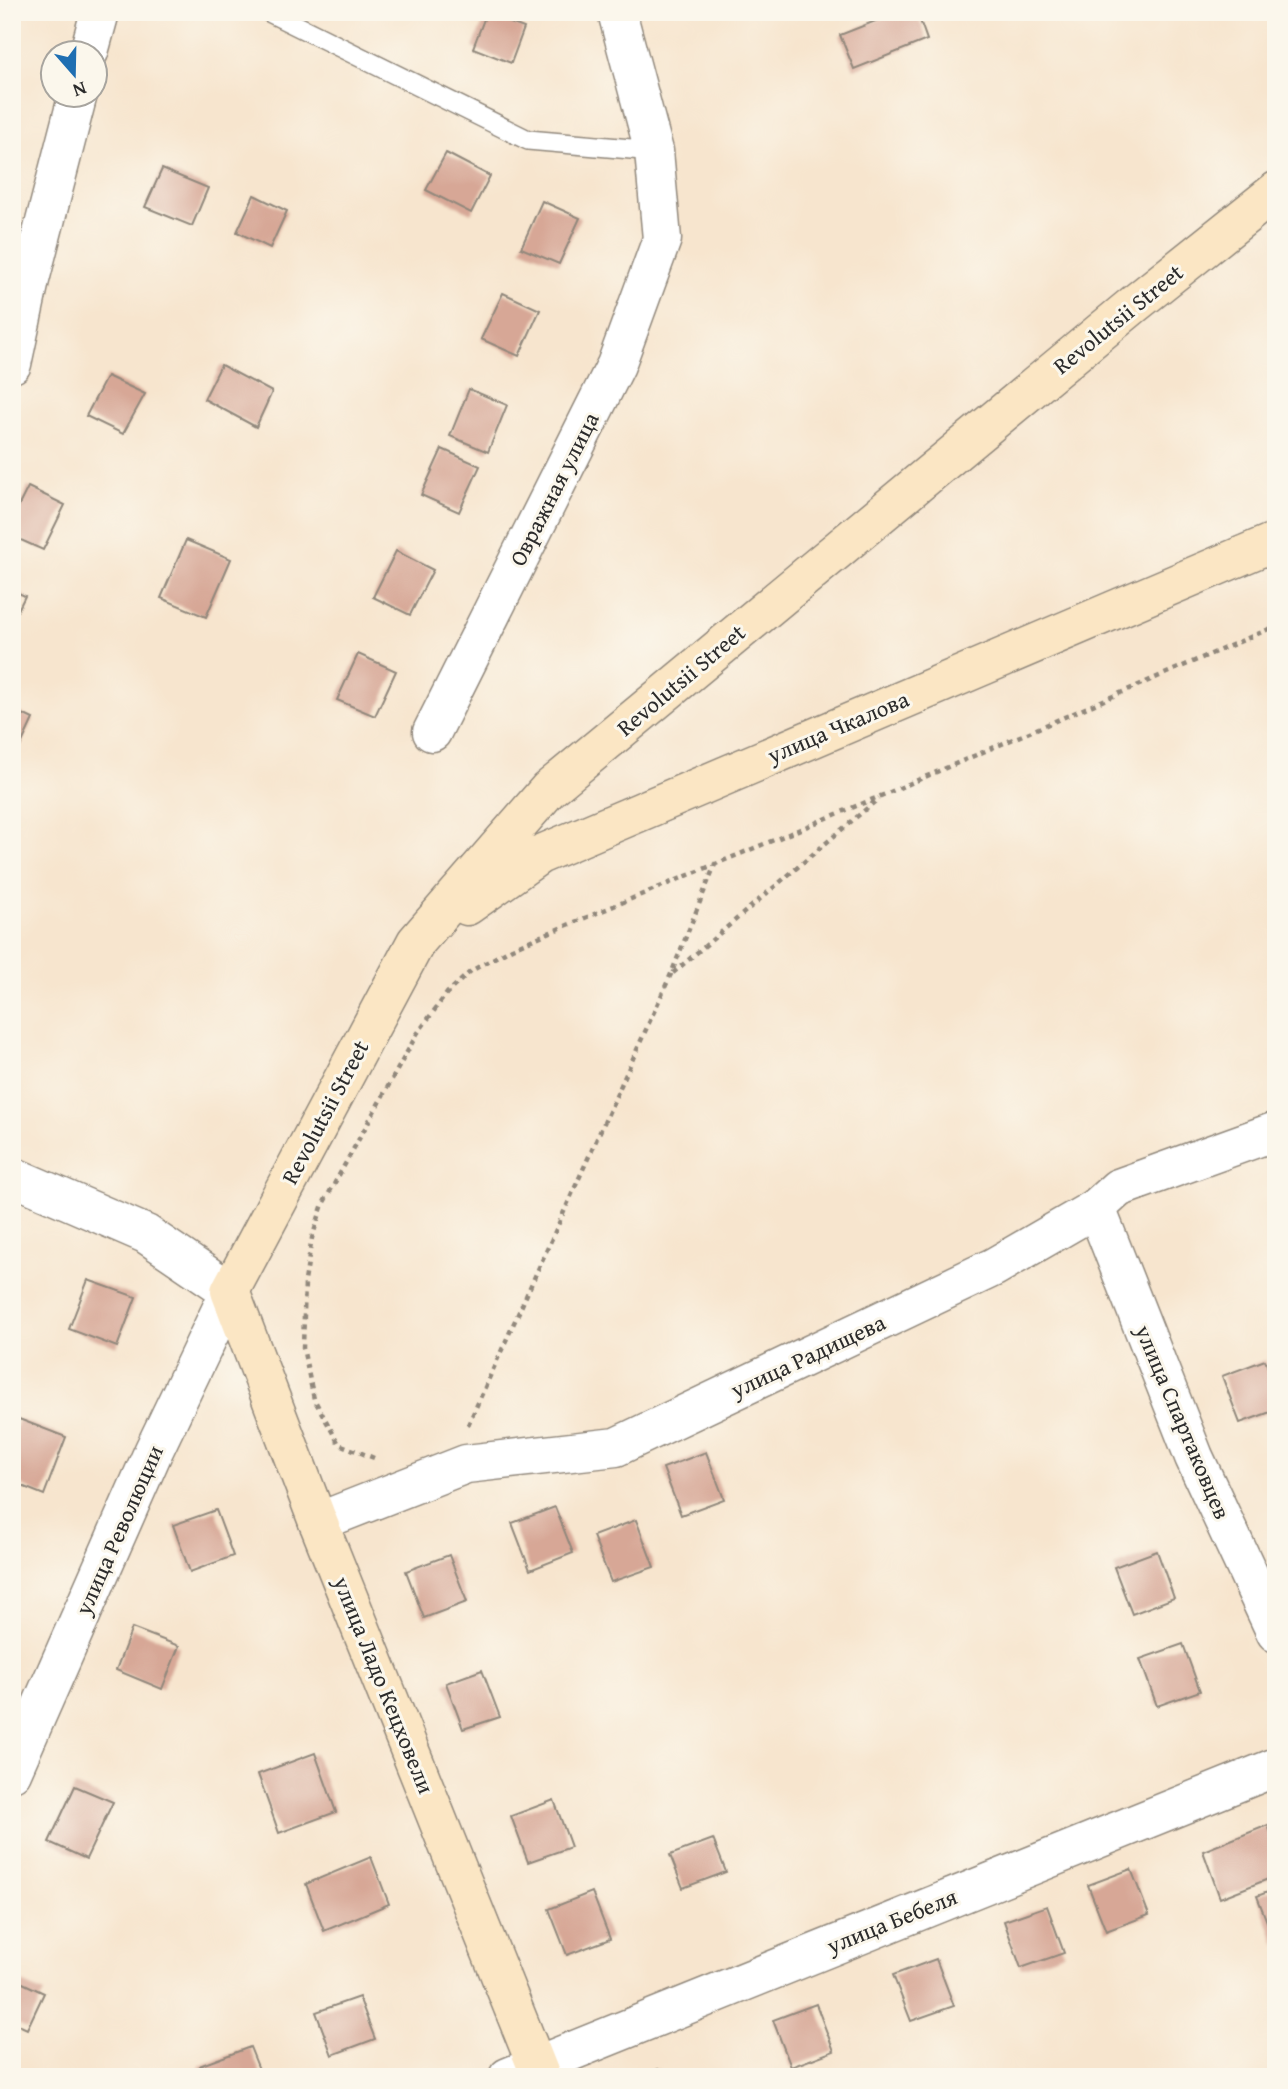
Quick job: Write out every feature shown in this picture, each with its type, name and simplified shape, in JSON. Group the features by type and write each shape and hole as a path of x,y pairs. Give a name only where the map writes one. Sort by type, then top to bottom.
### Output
{"main road":[{"name":"Revolutsii Street","path":"230,1291 416,942 548,790 1132,306 1276,191"},
{"name":"улица Чкалова","path":"416,942 539,855 1276,541"},
{"name":"улица Ладо Кецховели","path":"230,1291 528,2073"}],"street":[{"path":"93,38 100,12"},
{"path":"617,12 654,151"},
{"path":"12,364 33,267 74,108"},
{"name":"Овражная улица","path":"432,732 616,365 662,239 654,151"},
{"name":"улица Радищева","path":"318,1521 466,1464 616,1447 994,1267 1096,1208 1118,1188 1276,1131"},
{"path":"12,1176 146,1234 230,1291"},
{"name":"улица Спартаковцев","path":"1096,1208 1194,1457 1276,1633"},
{"name":"улица Революции","path":"12,1772 154,1450 230,1291"},
{"name":"улица Бебеля","path":"528,2073 1276,1767"}],"lane":[{"path":"270,12 528,140 654,151"}],"path":[{"path":"379,1460 340,1444 314,1399 303,1348 305,1281 323,1204 417,1034 447,993 471,971 512,948 883,795 1276,626"},
{"path":"671,974 883,795"},
{"path":"466,1432 671,974 716,862"}],"building":[{"path":"898,12 917,12 927,40 854,69 840,35"},
{"path":"486,14 524,28 511,63 473,48"},
{"path":"446,153 490,176 471,213 426,190"},
{"path":"162,169 208,188 192,226 145,207"},
{"path":"254,195 287,211 270,248 237,232"},
{"path":"542,201 580,218 559,264 521,248"},
{"path":"503,293 540,310 519,356 481,339"},
{"path":"221,365 272,392 256,427 204,399"},
{"path":"107,376 145,394 123,434 86,416"},
{"path":"469,389 507,405 488,452 450,436"},
{"path":"442,449 480,466 459,512 421,495"},
{"path":"28,487 65,505 43,550 12,536 12,519"},
{"path":"186,540 231,559 206,617 161,598"},
{"path":"396,551 433,570 410,615 373,597"},
{"path":"12,590 25,596 12,622"},
{"path":"358,654 396,671 375,716 337,700"},
{"path":"12,709 33,719 12,764"},
{"path":"88,1280 136,1297 117,1347 69,1329"},
{"path":"1265,1360 1276,1388 1276,1410 1240,1423 1222,1376"},
{"path":"19,1419 66,1437 44,1495 12,1482 12,1436"},
{"path":"706,1452 724,1499 681,1515 663,1468"},
{"path":"555,1507 573,1553 530,1570 512,1523"},
{"path":"216,1510 233,1556 190,1572 173,1525"},
{"path":"636,1520 654,1567 611,1582 593,1536"},
{"path":"1157,1551 1174,1598 1132,1614 1114,1567"},
{"path":"449,1555 467,1602 424,1618 406,1571"},
{"path":"132,1628 179,1646 162,1689 116,1670"},
{"path":"1183,1644 1200,1691 1157,1706 1140,1659"},
{"path":"482,1670 500,1717 463,1729 446,1683"},
{"path":"315,1753 336,1812 279,1833 258,1774"},
{"path":"75,1786 113,1802 86,1859 49,1842"},
{"path":"554,1800 571,1847 528,1862 511,1816"},
{"path":"1268,1825 1276,1847 1276,1876 1220,1898 1203,1851"},
{"path":"713,1839 726,1872 683,1888 670,1855"},
{"path":"371,1857 389,1904 324,1931 306,1884"},
{"path":"1131,1869 1149,1915 1106,1931 1088,1885"},
{"path":"1276,1889 1276,1945 1257,1896"},
{"path":"592,1892 610,1939 567,1955 549,1909"},
{"path":"1047,1906 1064,1953 1021,1968 1004,1921"},
{"path":"936,1959 954,2006 911,2021 893,1975"},
{"path":"12,1978 44,1993 27,2029 12,2022"},
{"path":"359,1997 375,2039 332,2055 316,2012"},
{"path":"816,2004 834,2051 791,2067 773,2020"},
{"path":"250,2047 262,2077 204,2077 199,2066"},
{"path":"658,2069 660,2077 639,2077"}]}
